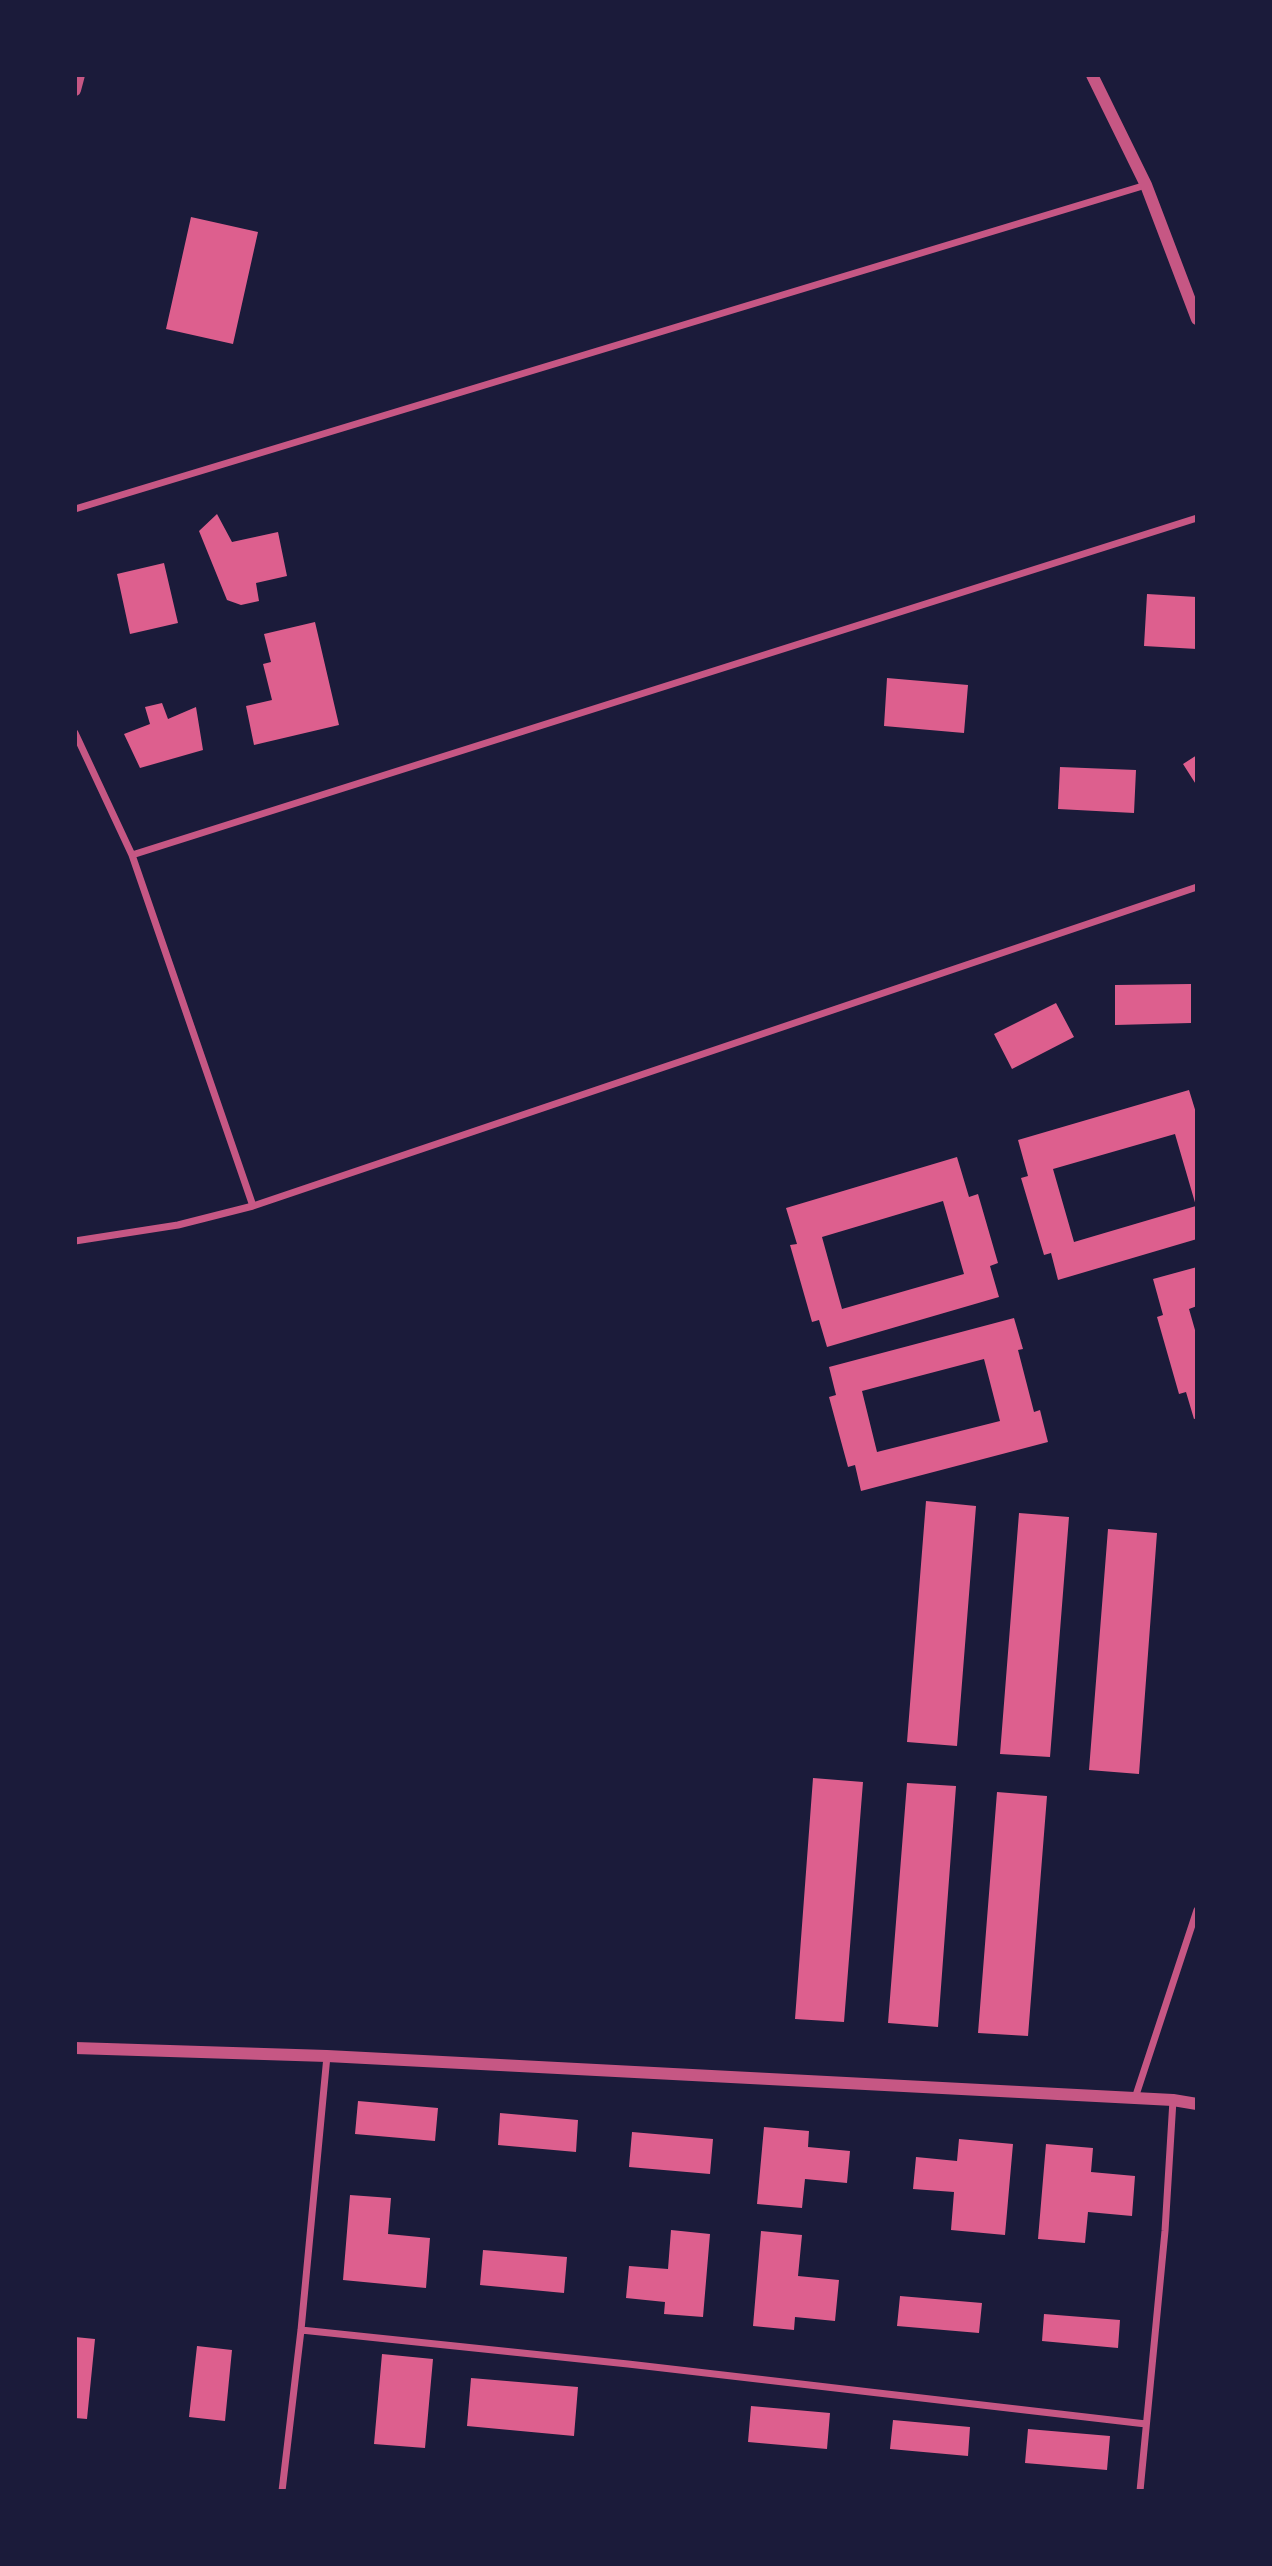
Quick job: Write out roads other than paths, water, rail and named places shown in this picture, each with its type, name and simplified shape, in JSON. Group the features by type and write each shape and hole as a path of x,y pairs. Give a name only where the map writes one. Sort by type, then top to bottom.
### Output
{"street":[{"path":"75,90 79,75"},
{"path":"1092,75 1146,185 1197,319"},
{"path":"75,509 1146,185"},
{"path":"132,855 1197,518"},
{"path":"75,733 132,855 253,1206"},
{"path":"75,1241 178,1225 253,1206 1197,887"},
{"path":"1135,2099 1197,1910"},
{"path":"75,2048 327,2056 1173,2100 1197,2104"},
{"path":"282,2491 301,2330 327,2056"},
{"path":"1140,2491 1165,2231 1173,2100"},
{"path":"301,2330 628,2364 1146,2424"}]}
